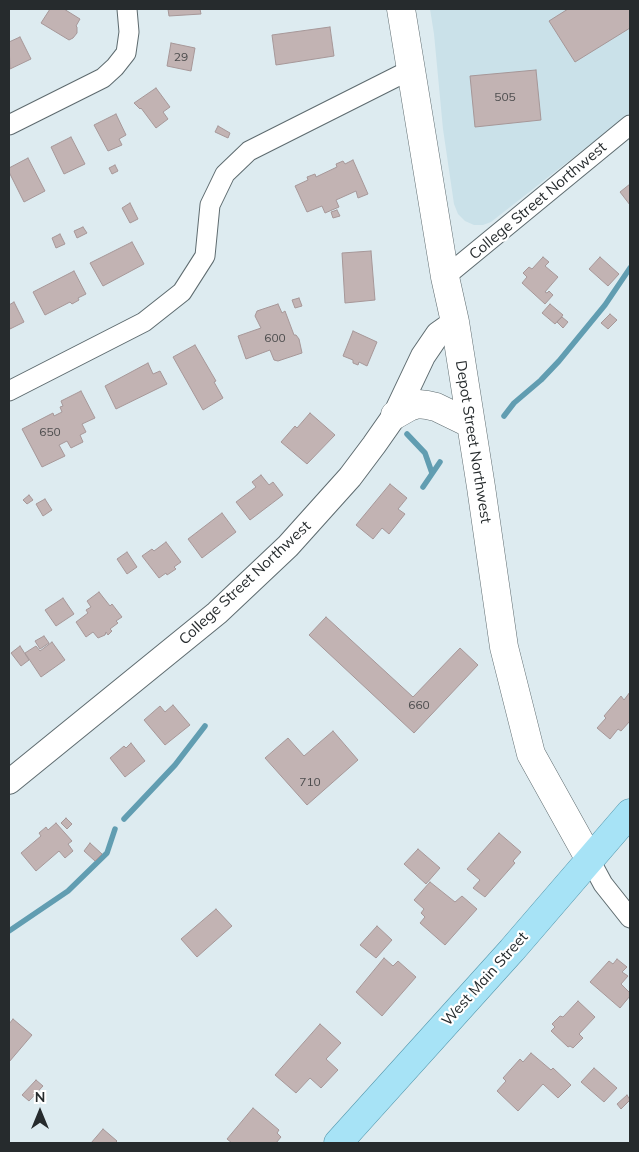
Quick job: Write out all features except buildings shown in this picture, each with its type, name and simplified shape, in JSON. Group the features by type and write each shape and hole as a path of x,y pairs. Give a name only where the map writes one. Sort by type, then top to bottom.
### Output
{"main road":[{"name":"Depot Street Northwest","path":"401,9 454,322 504,647 530,754 590,860"},
{"path":"394,415 418,404 436,406 470,424"},
{"name":"West Main Street","path":"338,1143 512,950 630,813"}],"street":[{"path":"9,126 103,78 115,67 126,53 129,32 127,9"},
{"path":"9,391 144,322 182,292 205,256 210,204 225,174 249,152 410,70"},
{"name":"College Street Northwest","path":"446,277 630,125"},
{"name":"College Street Northwest","path":"9,782 209,620 288,546 350,477 394,415 423,356 438,334 454,322"},
{"path":"590,860 603,884 630,918"}],"shaded area":[{"path":"430,9 630,9 630,113 491,222 483,225 474,225 465,221 458,214 454,204 443,129"}],"waterway":[{"path":"504,416 514,403 541,380 559,361 605,305 630,268"},
{"path":"407,434 425,453 432,473"},
{"path":"423,487 440,462"},
{"path":"124,819 175,765 205,726"},
{"path":"9,931 68,891 107,853 115,829"}]}
